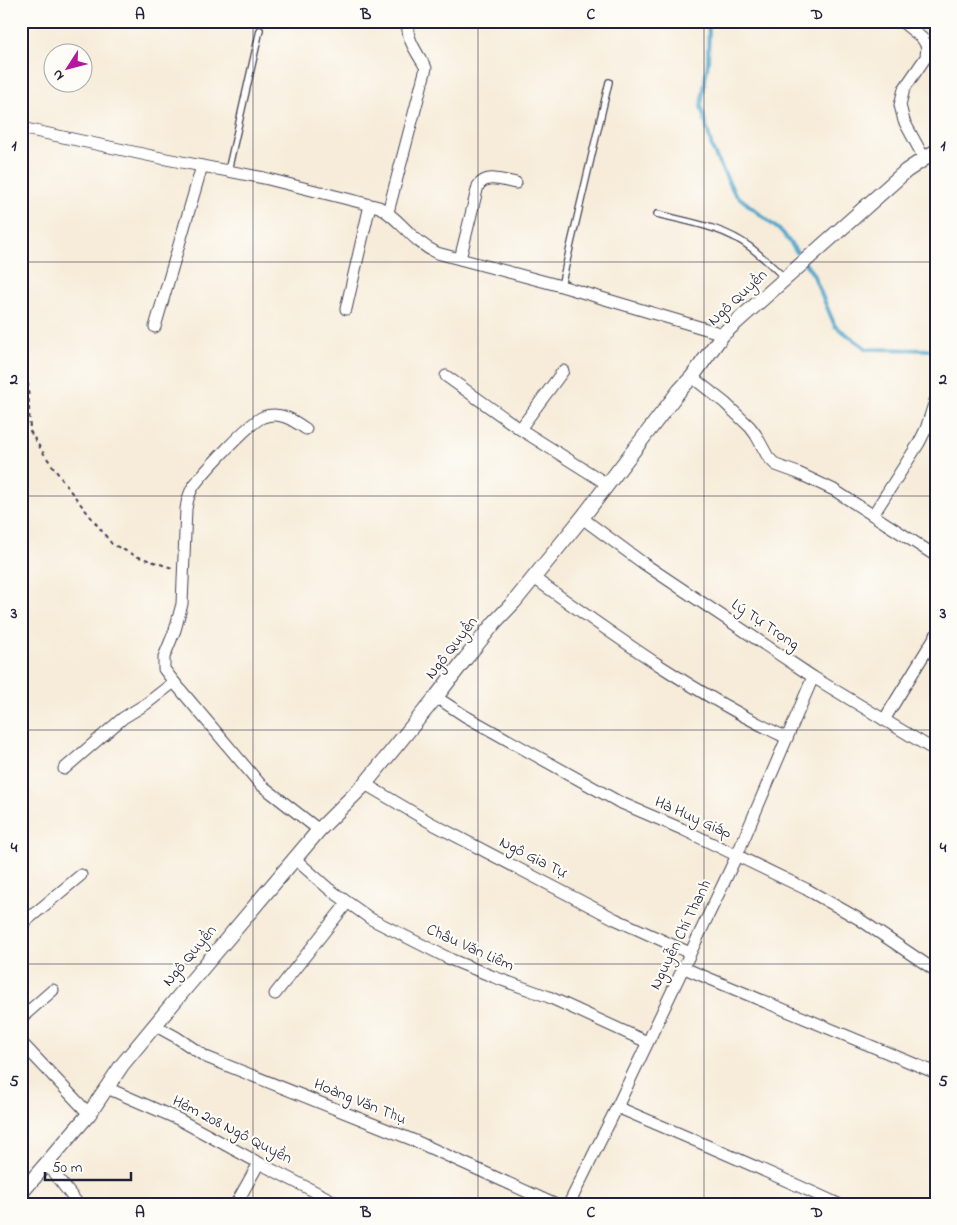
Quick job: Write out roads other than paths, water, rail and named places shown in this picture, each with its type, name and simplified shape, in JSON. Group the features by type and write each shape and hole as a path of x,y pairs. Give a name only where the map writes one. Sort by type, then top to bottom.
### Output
{"street":[{"path":"388,212 426,68 407,32 408,21"},
{"path":"901,21 922,38 928,46 926,57 904,89 900,105 904,121 930,155"},
{"path":"21,128 228,170 370,205 388,212 425,247 437,253 561,286 723,334"},
{"name":"Ngô Quyền","path":"21,1193 89,1114 122,1065 319,830 365,784 466,658 534,578 679,391 692,377 723,334 906,171 930,155"},
{"path":"155,327 202,166"},
{"path":"460,259 478,186 482,180 488,178 516,183"},
{"path":"346,308 370,205"},
{"path":"520,429 563,371"},
{"path":"446,376 520,429 607,484"},
{"path":"692,377 750,427 764,452 776,466 834,490 936,556"},
{"path":"873,515 926,429 935,401"},
{"path":"306,429 291,418 278,415 264,416 246,430 199,479 187,498 182,604 175,630 164,657 164,670 260,784 319,830"},
{"name":"Lý Tự Trọng","path":"582,518 643,563 813,677 936,751"},
{"path":"534,578 679,679 755,723 787,738"},
{"path":"884,720 936,635"},
{"name":"Nguyễn Chí Thanh","path":"568,1204 617,1107 737,855 813,677"},
{"path":"64,769 130,713 146,704 174,682"},
{"name":"Hà Huy Giáp","path":"436,697 466,716 619,802 737,855 806,889 859,920 936,971"},
{"name":"Ngô Gia Tự","path":"365,784 439,828 622,922 690,952"},
{"name":"Châu Văn Liêm","path":"295,859 347,903 371,919 452,960 494,978 549,997 647,1042"},
{"path":"21,925 81,875"},
{"path":"275,994 347,903"},
{"path":"684,968 936,1073"},
{"path":"21,1018 53,990"},
{"name":"Hoàng Văn Thụ","path":"156,1026 206,1057 413,1140 554,1204"},
{"path":"21,1042 89,1114"},
{"name":"Hẻm 208 Ngô Quyền","path":"107,1088 178,1119 339,1204"},
{"path":"617,1107 744,1161 838,1204"},
{"path":"46,1163 78,1204"},
{"path":"236,1204 259,1163"}],"lane":[{"path":"228,170 260,30"},
{"path":"561,286 609,82"},
{"path":"656,214 726,233 750,247 785,278"}],"waterway":[{"path":"709,21 708,62 701,106 713,151 735,194 783,233 813,274 835,326 867,349 936,350"}]}
